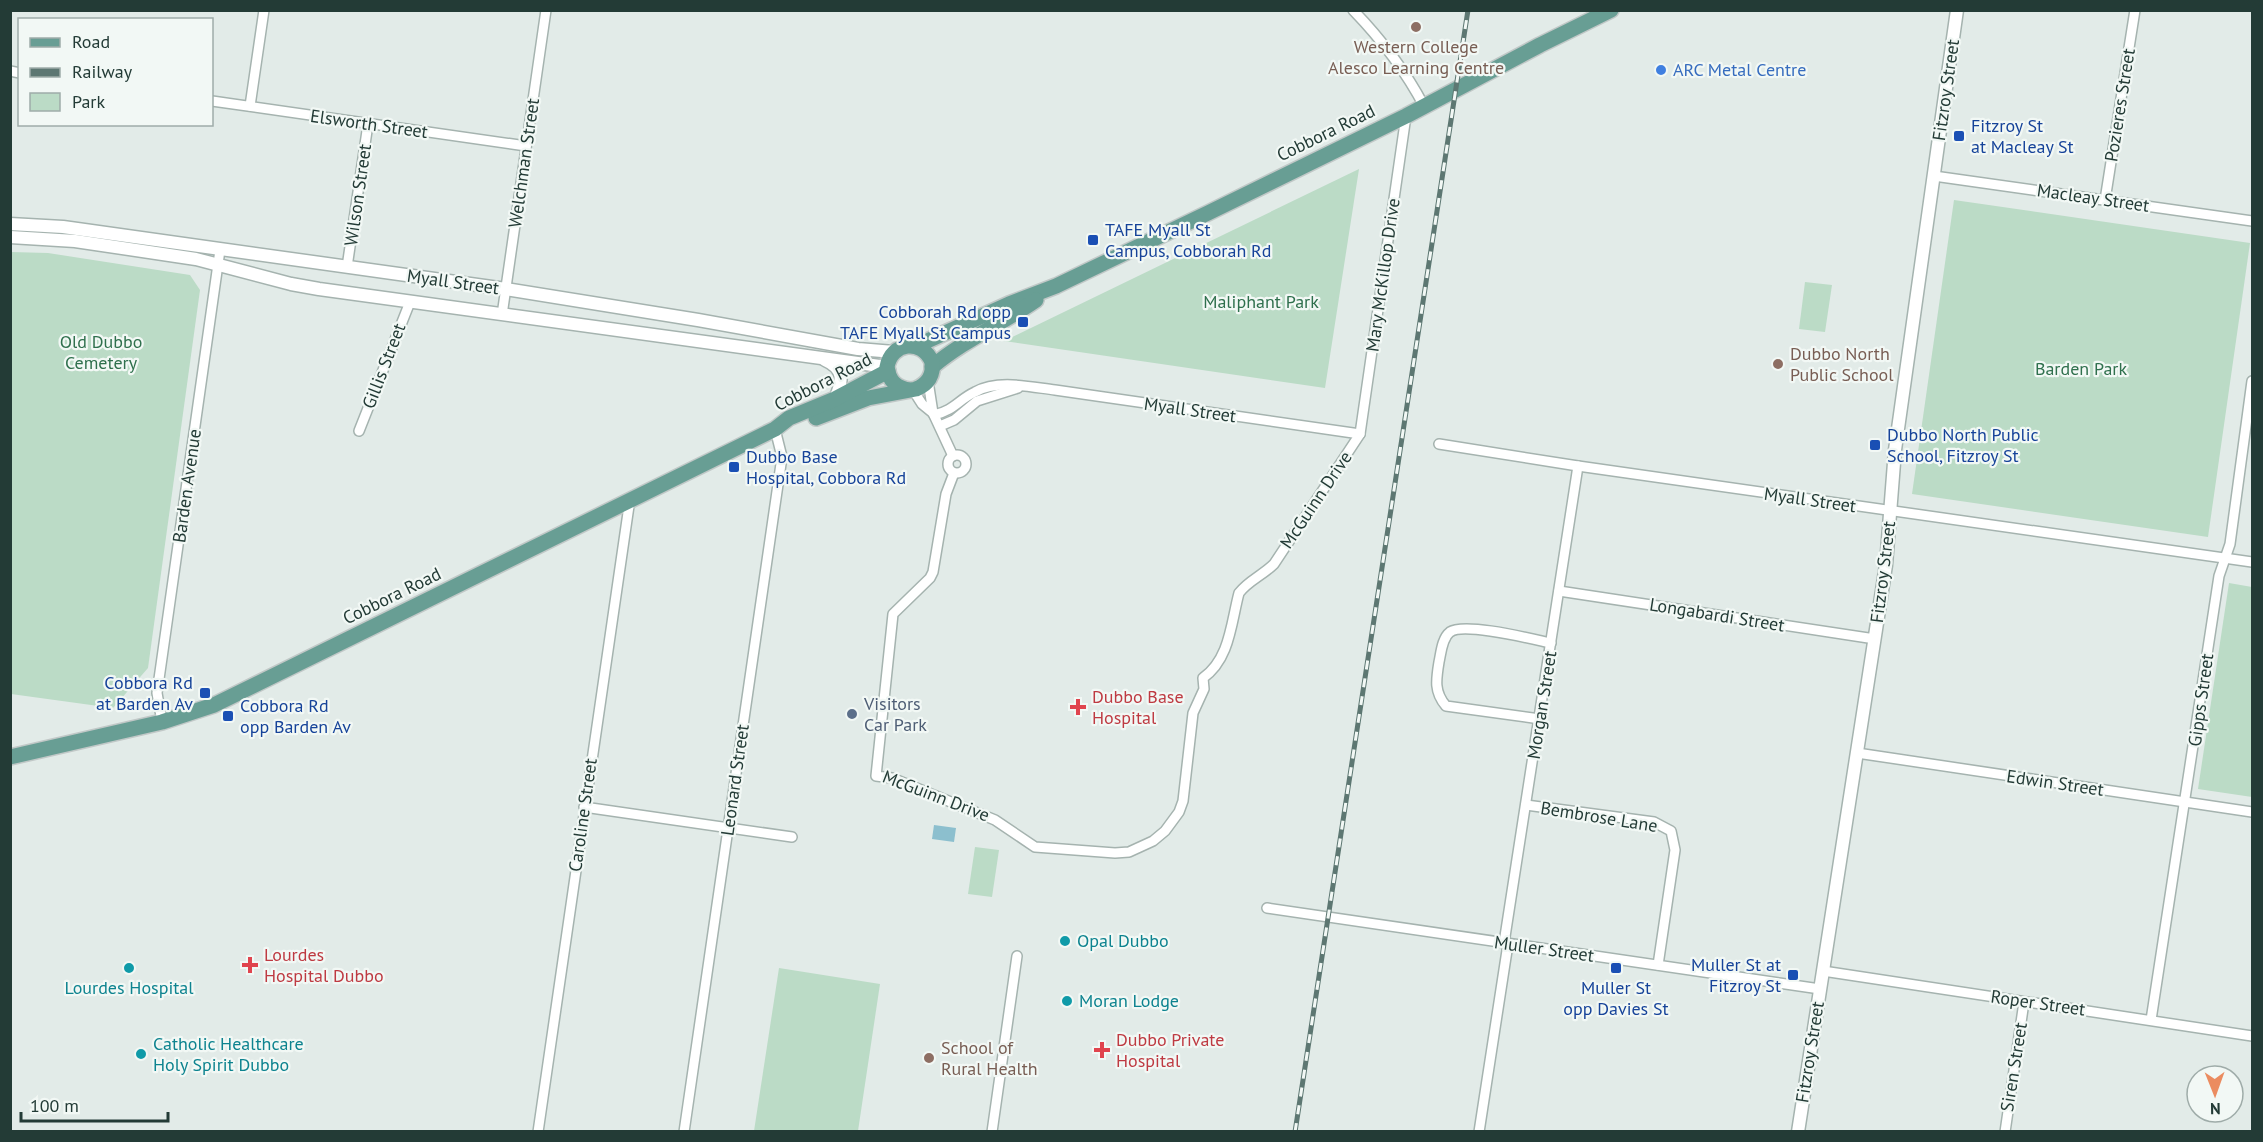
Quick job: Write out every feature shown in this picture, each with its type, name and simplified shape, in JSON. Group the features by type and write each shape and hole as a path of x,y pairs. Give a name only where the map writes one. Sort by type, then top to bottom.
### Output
{"main road":[{"name":"Cobbora Road","path":"916,346 1009,304 1056,286 1406,116 1611,10"},
{"name":"Cobbora Road","path":"930,374 948,353 1008,320 1056,286"},
{"path":"904,346 916,346 927,354 930,374 922,387 912,390 898,387 893,382 887,369 894,352 904,346"},
{"name":"Cobbora Road","path":"10,757 162,722 223,701 776,429 789,418 835,399 887,369"},
{"name":"Cobbora Road","path":"776,429 792,427 868,398 912,390"}],"street":[{"path":"250,106 264,10"},
{"name":"Welchman Street","path":"502,315 546,10"},
{"path":"1353,10 1393,56 1425,106"},
{"name":"Fitzroy Street","path":"1798,1131 1886,565 1895,450 1957,10"},
{"name":"Pozieres Street","path":"2105,200 2135,10"},
{"name":"Elsworth Street","path":"213,101 526,146"},
{"name":"Mary McKillop Drive","path":"1359,434 1406,116"},
{"name":"Wilson Street","path":"347,267 368,124"},
{"name":"Macleay Street","path":"1934,176 2253,221"},
{"name":"Myall Street","path":"10,224 63,227 506,290 731,325 865,350 894,352"},
{"name":"Myall Street","path":"10,237 75,241 218,264 291,284 818,357 887,369"},
{"name":"Barden Avenue","path":"162,722 157,693 220,250"},
{"name":"Gillis Street","path":"359,431 410,302"},
{"path":"818,357 833,364 839,370 840,388 835,399"},
{"path":"930,374 933,414"},
{"name":"Gipps Street","path":"2151,1020 2219,576 2230,544 2253,381"},
{"name":"Myall Street","path":"933,414 949,412 966,397 983,388 1004,385 1055,390 1359,434"},
{"name":"Myall Street","path":"940,426 954,420 977,401 1020,387"},
{"path":"912,390 933,414 953,456"},
{"name":"Leonard Street","path":"684,1131 782,457 776,429"},
{"name":"McGuinn Drive","path":"954,473 945,494 933,572 930,578 893,614 876,776 892,778 995,819 1035,847 1115,854 1129,852 1153,841 1166,831 1179,812 1183,801 1193,713 1204,689 1203,678 1214,670 1224,652 1239,593 1242,588 1274,564 1359,434"},
{"name":"Myall Street","path":"1439,444 1578,466 2253,562"},
{"path":"953,456 961,456 966,463 963,471 954,473 949,470 948,464 953,456"},
{"name":"Morgan Street","path":"1479,1131 1578,466"},
{"name":"Caroline Street","path":"538,1131 630,499"},
{"name":"Longabardi Street","path":"1559,591 1875,639"},
{"path":"1540,719 1446,706 1436,689 1440,656 1444,640 1450,633 1460,628 1551,643"},
{"name":"Edwin Street","path":"1857,753 2253,812"},
{"name":"Bembrose Lane","path":"1526,805 1654,822 1671,831 1675,850 1658,965"},
{"path":"584,807 792,837"},
{"name":"Muller Street","path":"1267,908 1820,990"},
{"path":"992,1131 1017,956"},
{"name":"Roper Street","path":"1823,971 2253,1036"},
{"name":"Siren Street","path":"2005,1131 2024,1002"}],"green space":[{"name":"Maliphant Park","path":"1359,169 1325,388 1004,341"},
{"name":"Barden Park","path":"1954,200 2250,243 2208,537 1912,494"},
{"name":"Old Dubbo Cemetery","path":"11,252 48,253 190,275 200,290 148,668 113,708 11,694"},
{"path":"1805,282 1832,285 1825,332 1799,329"},
{"path":"2229,583 2252,587 2252,797 2198,789"},
{"path":"975,847 999,850 992,897 968,894"},
{"path":"779,968 880,984 858,1131 754,1131"}],"water":[{"path":"934,825 956,828 954,842 932,839"}],"railway":[{"path":"1295,1132 1468,10"}],"place":[{"name":"Western College Alesco Learning Centre","path":"1416,27"},
{"name":"ARC Metal Centre","path":"1661,70"},
{"name":"Fitzroy St at Macleay St","path":"1959,136"},
{"name":"TAFE Myall St Campus, Cobborah Rd","path":"1093,240"},
{"name":"Cobborah Rd opp TAFE Myall St Campus","path":"1023,322"},
{"name":"Dubbo North Public School","path":"1778,364"},
{"name":"Dubbo North Public School, Fitzroy St","path":"1875,445"},
{"name":"Dubbo Base Hospital, Cobbora Rd","path":"734,467"},
{"name":"Cobbora Rd at Barden Av","path":"205,693"},
{"name":"Dubbo Base Hospital","path":"1078,707"},
{"name":"Visitors Car Park","path":"852,714"},
{"name":"Cobbora Rd opp Barden Av","path":"228,716"},
{"name":"Opal Dubbo","path":"1065,941"},
{"name":"Lourdes Hospital Dubbo","path":"250,965"},
{"name":"Lourdes Hospital","path":"129,968"},
{"name":"Muller St opp Davies St","path":"1616,968"},
{"name":"Muller St at Fitzroy St","path":"1793,975"},
{"name":"Moran Lodge","path":"1067,1001"},
{"name":"Dubbo Private Hospital","path":"1102,1050"},
{"name":"Catholic Healthcare Holy Spirit Dubbo","path":"141,1054"},
{"name":"School of Rural Health","path":"929,1058"}]}
